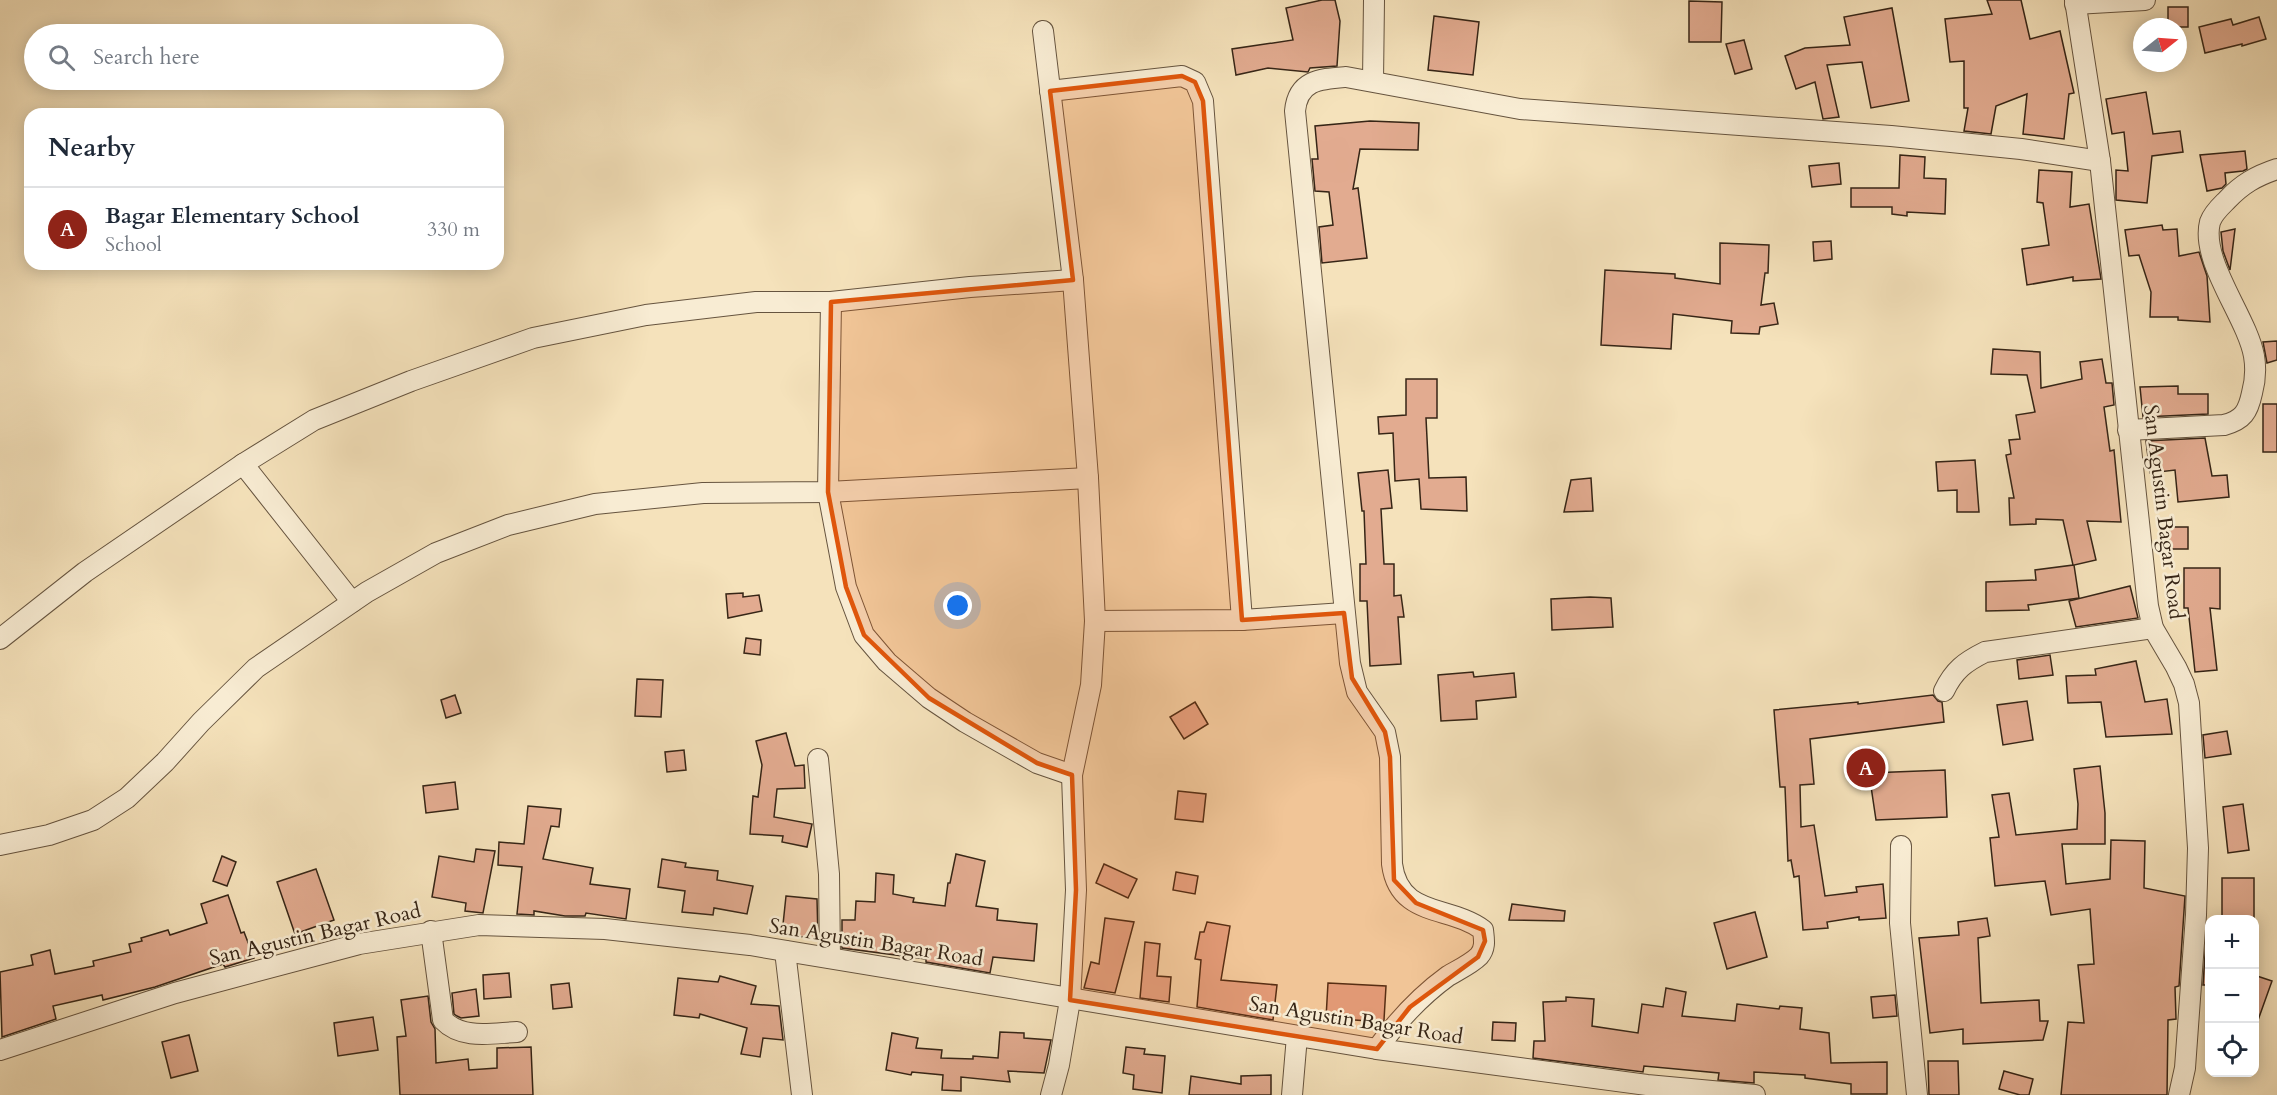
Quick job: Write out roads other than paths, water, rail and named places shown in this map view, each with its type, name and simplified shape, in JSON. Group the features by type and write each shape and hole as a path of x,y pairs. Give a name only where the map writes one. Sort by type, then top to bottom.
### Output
{"street":[{"path":"1373,81 1374,0"},
{"path":"2075,2 2145,0"},
{"name":"San Agustin Bagar Road","path":"2075,2 2100,161 2148,606 2153,628 2176,667 2189,703 2198,837 2196,915 2185,1068 2180,1095"},
{"path":"1043,31 1073,280 1088,478 1095,621 1091,685 1072,775 1077,890 1070,1000 1059,1065 1051,1095"},
{"path":"1050,91 1130,84 1182,76 1195,82 1203,101 1242,620"},
{"path":"1377,1049 1410,1007 1447,977 1478,957 1485,941 1483,930 1473,922 1436,912 1416,903 1400,891 1394,880 1390,757 1385,732 1357,692 1352,678 1344,614 1295,111 1296,100 1302,89 1326,79 1346,77 1520,109 1891,136 2021,149 2100,161"},
{"path":"2128,429 2224,425 2236,422 2245,415 2250,406 2254,384 2255,357 2245,329 2223,283 2212,252 2209,230 2215,212 2236,191 2249,180 2277,169"},
{"path":"0,639 85,572 243,464 314,420 411,381 533,338 646,315 756,302 831,302 970,287 1073,280"},
{"path":"831,302 828,492 846,587 864,635 887,662 929,698 1037,764 1072,775"},
{"path":"243,464 352,602"},
{"path":"0,845 49,835 93,820 127,798 256,668 352,602 436,553 508,525 595,504 703,493 828,492 1088,478"},
{"path":"1095,621 1242,620 1344,614"},
{"path":"1944,691 1952,675 1964,662 1985,652 2153,628"},
{"path":"818,759 829,874 830,958"},
{"path":"1901,846 1901,933 1917,1095"},
{"name":"San Agustin Bagar Road","path":"0,1050 175,993 359,944 479,925 605,929 785,951 1377,1049 1647,1085 1755,1095"},
{"path":"431,932 442,1020 456,1031 472,1034 518,1032"},
{"path":"785,951 802,1095"},
{"path":"1292,1095 1297,1036"}],"place":[{"name":"Bagar Elementary School","path":"1866,768"}]}
